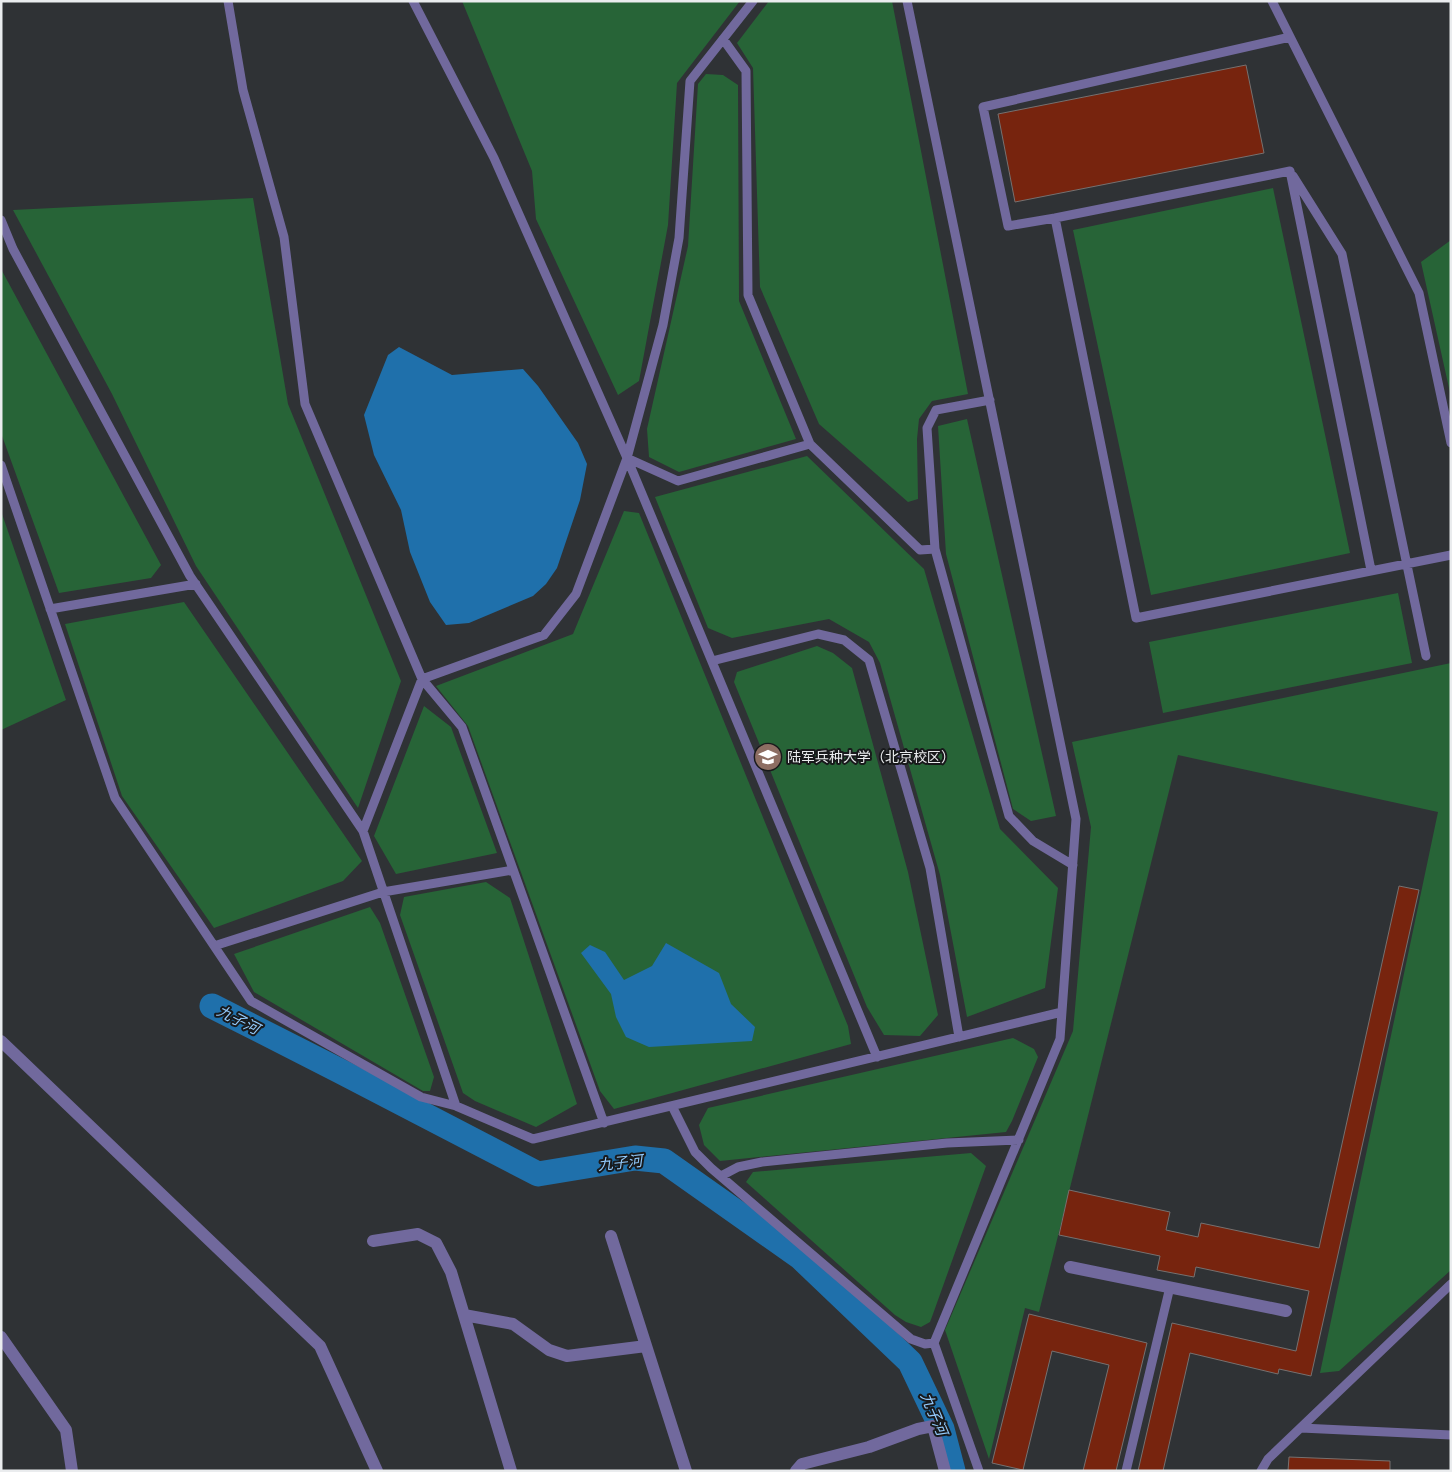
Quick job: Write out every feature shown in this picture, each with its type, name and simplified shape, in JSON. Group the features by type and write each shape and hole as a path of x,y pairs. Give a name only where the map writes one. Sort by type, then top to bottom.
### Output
{"street":[{"path":"1,1041 320,1346 377,1471"},
{"path":"373,1241 418,1234 436,1243 451,1272 511,1471"},
{"path":"611,1236 686,1471"},
{"path":"1070,1267 1286,1311"},
{"path":"464,1315 513,1324 549,1350 567,1356 646,1346"},
{"path":"1,1337 66,1430 72,1471"},
{"path":"796,1471 802,1464 869,1447 918,1429 933,1426 945,1471"}],"lane":[{"path":"228,1 243,90 284,237 305,404 422,679 462,727 604,1122"},
{"path":"413,1 494,158 628,458 877,1057"},
{"path":"362,831 422,679 544,635 576,594 628,458 663,325 678,238 690,81 754,1"},
{"path":"907,1 1076,819 1060,1039 934,1343 979,1471"},
{"path":"1272,1 1419,293 1451,444"},
{"path":"1290,37 983,107 1008,226 1290,171"},
{"path":"723,39 746,71 748,295 810,444 920,550 935,549"},
{"path":"1290,171 1371,570"},
{"path":"1290,171 1342,254 1426,656"},
{"path":"1055,218 1136,618 1451,555"},
{"path":"1,220 13,249 196,584 362,831 456,1106"},
{"path":"990,400 936,410 927,428 935,549 1009,816 1033,842 1073,865"},
{"path":"628,458 678,480 810,444"},
{"path":"1,465 115,798 251,1001 421,1097 456,1106 533,1139 1062,1012"},
{"path":"50,609 196,584"},
{"path":"712,661 818,634 844,640 869,660 930,868 959,1037"},
{"path":"214,946 383,892 513,870"},
{"path":"672,1106 695,1152 721,1176 911,1339 925,1344 934,1343"},
{"path":"721,1176 738,1167 762,1162 947,1143 1018,1140"},
{"path":"1261,1471 1268,1459 1451,1284"},
{"path":"1126,1471 1170,1287"},
{"path":"1301,1428 1451,1435"}],"green space":[{"path":"462,1 740,1 677,83 668,225 639,381 618,395 536,219 532,171"},
{"path":"769,1 892,1 968,394 932,401 919,419 917,439 918,499 908,502 819,424 760,287 753,68 737,43"},
{"path":"706,74 723,75 738,85 739,301 796,439 679,472 649,457 647,429 688,246 698,84"},
{"path":"1273,188 1350,553 1151,595 1073,230"},
{"path":"253,198 288,404 401,681 358,808 196,566 112,394 13,210"},
{"path":"1451,240 1451,397 1421,262"},
{"path":"1,269 161,565 151,578 59,593 1,433"},
{"path":"967,419 1056,816 1031,821 1013,809 946,554 938,426"},
{"path":"807,456 924,569 1000,829 1058,888 1045,988 967,1017 940,875 880,663 869,642 829,619 732,638 708,628 655,497"},
{"path":"1,511 66,700 1,730"},
{"path":"624,511 639,513 848,1026 851,1044 614,1109 600,1091 468,726 436,686 573,634"},
{"path":"1398,593 1412,663 1163,713 1149,642"},
{"path":"184,602 362,861 343,881 214,928 122,796 65,624"},
{"path":"817,646 833,653 852,668 908,872 938,1015 920,1036 884,1035 867,1007 734,682 737,672"},
{"path":"1451,663 1451,1270 1339,1371 1320,1373 1438,812 1178,755 1039,1312 1025,1308 989,1459 945,1330 1073,1031 1091,827 1072,742"},
{"path":"424,706 451,727 497,853 396,874 374,836"},
{"path":"486,882 510,898 577,1104 536,1127 475,1101 463,1093 400,915 404,897"},
{"path":"370,907 380,923 434,1077 430,1091 423,1091 254,992 234,954"},
{"path":"1013,1038 1034,1049 1038,1057 1006,1132 720,1161 704,1145 699,1125 708,1108"},
{"path":"971,1153 986,1166 930,1322 921,1327 906,1322 895,1315 746,1182 753,1172"}],"water":[{"path":"399,347 452,375 523,369 538,386 578,443 587,464 580,500 557,568 546,584 533,596 469,623 446,625 430,602 410,552 401,510 374,455 364,415 388,355"},
{"path":"666,943 719,973 731,1004 755,1027 752,1041 649,1047 626,1037 616,1017 611,994 581,953 590,945 605,952 624,980 652,966"}],"building":[{"path":"1246,65 1264,153 1015,202 998,114"},
{"path":"1399,886 1419,890 1311,1376 1279,1369 1278,1374 1190,1353 1163,1471 1138,1471 1172,1323 1296,1351 1309,1291 1196,1267 1194,1277 1157,1270 1160,1256 1059,1235 1069,1190 1170,1212 1166,1230 1198,1237 1201,1223 1319,1248"},
{"path":"1029,1314 1147,1343 1116,1471 1083,1471 1109,1365 1052,1351 1023,1470 992,1463"},
{"path":"1289,1457 1390,1461 1390,1471 1288,1471"}],"waterway":[{"name":"九子河","path":"212,1006 538,1174 635,1158 664,1161 800,1257 910,1362 942,1429 953,1471"}],"place":[{"name":"陆军兵种大学（北京校区）","path":"768,757"}]}
